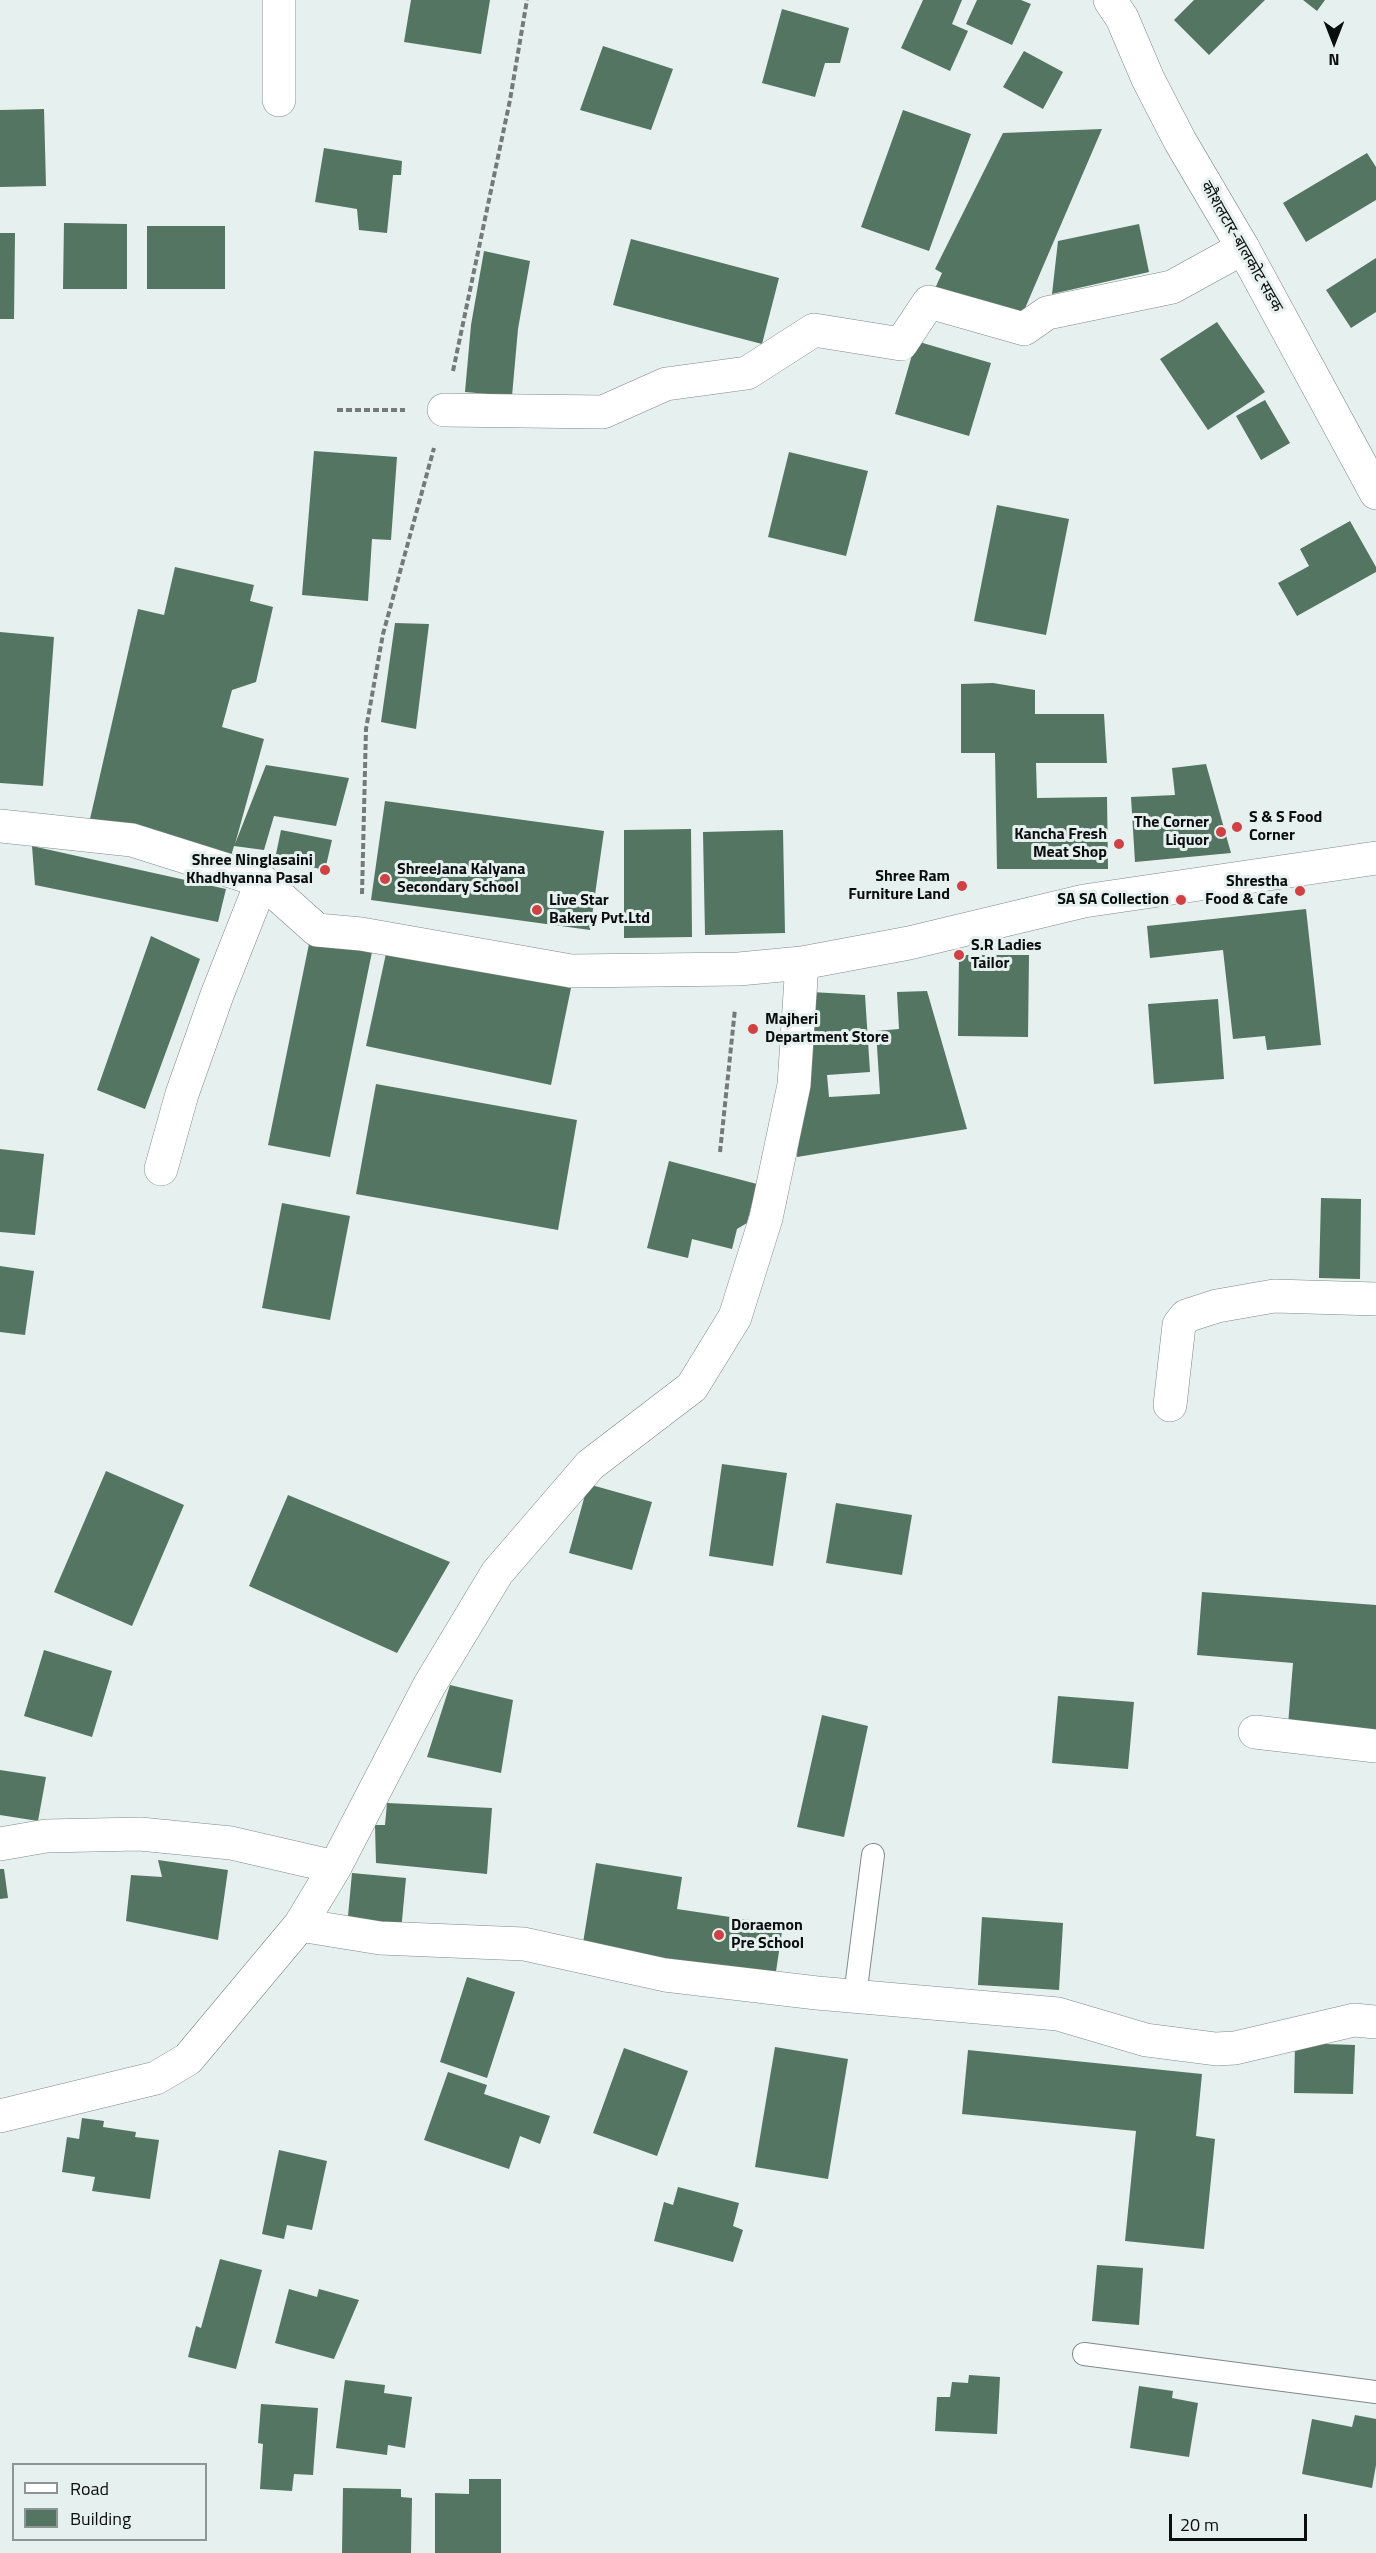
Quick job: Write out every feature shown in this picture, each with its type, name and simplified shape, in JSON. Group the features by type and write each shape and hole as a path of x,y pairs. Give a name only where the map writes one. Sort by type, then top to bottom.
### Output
{"street":[{"path":"279,0 279,99"},
{"name":"कौशलटार-बालकोट सडक","path":"1110,0 1122,18 1148,79 1180,141 1243,248 1376,493"},
{"path":"444,410 603,412 666,384 747,373 814,330 902,344 929,302 1024,329 1047,313 1172,287 1243,248"},
{"path":"0,826 132,840 262,882 317,930 362,934 571,971 739,969 802,963 909,943 1083,901 1376,858"},
{"path":"161,1169 182,1094 217,995 262,882"},
{"path":"0,2116 156,2078 188,2059 300,1925 335,1867 429,1686 497,1573 590,1465 692,1386 735,1317 766,1218 794,1085 802,963"},
{"path":"1170,1405 1179,1325 1186,1316 1217,1306 1274,1296 1376,1299"},
{"path":"1255,1732 1376,1746"},
{"path":"0,1844 46,1836 140,1834 231,1844 335,1867"},
{"path":"300,1925 380,1938 524,1944 665,1976 1058,2014 1146,2040 1216,2049 1235,2048 1354,2020 1376,2022"}],"lane":[{"path":"855,1996 873,1855"},
{"path":"1084,2354 1376,2392"}],"path":[{"path":"362,934 366,729 383,634 444,410 510,99 527,0"},
{"path":"337,410 444,410"},
{"path":"720,1152 739,969"}],"building":[{"path":"411,0 490,0 481,54 404,42"},
{"path":"923,0 962,0 952,24 968,31 950,71 901,48"},
{"path":"977,0 1021,0 1031,4 1012,45 966,24"},
{"path":"1194,0 1265,0 1209,55 1174,20"},
{"path":"1303,0 1325,0 1317,11"},
{"path":"782,9 849,28 840,63 825,63 815,97 762,83"},
{"path":"603,46 673,69 651,130 580,110"},
{"path":"1024,51 1063,72 1043,109 1003,87"},
{"path":"44,109 46,186 0,187 0,110"},
{"path":"903,110 971,134 929,251 861,227"},
{"path":"1102,129 1020,320 933,293 942,273 935,269 1003,133"},
{"path":"324,148 402,161 401,175 393,175 387,233 359,230 357,209 315,202"},
{"path":"1367,153 1376,167 1376,200 1306,242 1283,203"},
{"path":"64,223 127,224 127,289 63,289"},
{"path":"1139,224 1149,272 1052,294 1058,241"},
{"path":"147,226 225,226 225,289 147,289"},
{"path":"0,233 15,233 14,319 0,319"},
{"path":"631,239 779,278 762,344 613,305"},
{"path":"484,251 530,261 518,329 512,396 465,392 471,325"},
{"path":"1376,258 1376,312 1351,328 1326,290"},
{"path":"1217,322 1265,392 1208,430 1160,359"},
{"path":"916,341 991,363 969,436 895,414"},
{"path":"1265,400 1290,443 1261,460 1236,416"},
{"path":"314,451 397,457 391,540 372,539 368,601 302,595"},
{"path":"789,452 868,471 846,556 768,537"},
{"path":"997,505 1069,519 1046,635 974,621"},
{"path":"1350,521 1376,567 1376,572 1297,616 1278,583 1309,566 1300,549"},
{"path":"175,567 254,585 250,601 273,607 256,682 232,690 222,727 264,739 235,844 266,765 349,778 336,826 274,816 264,850 234,846 231,856 160,836 162,832 90,819 138,609 164,615"},
{"path":"395,623 429,624 416,729 381,722"},
{"path":"0,632 54,637 43,786 0,783"},
{"path":"993,683 1035,690 1035,714 1104,714 1107,763 1036,763 1037,798 1107,797 1108,869 997,869 995,753 961,753 961,684"},
{"path":"1206,764 1231,853 1135,862 1131,797 1175,795 1172,768"},
{"path":"385,801 604,831 590,930 371,900"},
{"path":"691,829 692,937 624,938 624,830"},
{"path":"281,830 332,840 325,870 275,859"},
{"path":"783,830 785,933 705,935 703,832"},
{"path":"32,846 226,889 218,922 35,885"},
{"path":"1306,909 1321,1045 1267,1050 1265,1036 1233,1039 1223,950 1150,958 1147,926"},
{"path":"151,936 200,959 145,1109 97,1090"},
{"path":"310,939 372,952 330,1157 268,1145"},
{"path":"387,949 571,988 551,1085 366,1046"},
{"path":"959,955 1029,955 1028,1037 958,1036"},
{"path":"927,991 967,1129 797,1157 800,1090 811,992 865,995 870,1072 827,1075 829,1097 880,1094 876,1031 899,1029 897,992"},
{"path":"1218,999 1224,1079 1154,1084 1148,1004"},
{"path":"376,1084 577,1120 558,1230 356,1194"},
{"path":"0,1149 44,1154 35,1235 0,1232"},
{"path":"669,1161 757,1184 747,1223 737,1229 732,1249 692,1239 688,1258 647,1248"},
{"path":"1321,1198 1361,1199 1360,1279 1319,1278"},
{"path":"282,1203 350,1216 330,1320 262,1308"},
{"path":"0,1266 34,1271 25,1335 0,1332"},
{"path":"722,1464 787,1473 773,1566 709,1556"},
{"path":"106,1471 184,1505 132,1626 54,1592"},
{"path":"588,1484 652,1502 632,1570 569,1553"},
{"path":"288,1495 450,1562 397,1653 249,1586"},
{"path":"836,1503 912,1515 902,1575 826,1563"},
{"path":"1202,1592 1376,1605 1376,1732 1288,1725 1293,1663 1197,1655"},
{"path":"44,1650 112,1671 92,1737 24,1716"},
{"path":"450,1685 513,1700 501,1773 427,1757"},
{"path":"1058,1696 1134,1702 1128,1769 1052,1763"},
{"path":"822,1715 868,1726 844,1837 797,1827"},
{"path":"0,1770 46,1777 38,1821 0,1815"},
{"path":"387,1803 492,1808 487,1874 376,1863 375,1825 385,1825"},
{"path":"158,1860 228,1870 218,1940 126,1921 131,1875 162,1877"},
{"path":"596,1863 682,1877 677,1909 783,1925 775,1978 582,1949"},
{"path":"0,1869 4,1869 8,1898 0,1899"},
{"path":"352,1873 406,1878 401,1931 347,1927"},
{"path":"982,1917 1063,1923 1059,1990 978,1985"},
{"path":"467,1977 515,1992 487,2078 440,2062"},
{"path":"1295,2043 1355,2045 1353,2094 1294,2093"},
{"path":"775,2047 848,2059 828,2179 755,2167"},
{"path":"624,2048 688,2071 657,2156 593,2133"},
{"path":"968,2050 1202,2074 1196,2136 1215,2139 1204,2249 1125,2241 1136,2131 962,2114"},
{"path":"448,2072 487,2085 484,2094 550,2116 540,2144 520,2136 509,2169 424,2140"},
{"path":"82,2118 104,2121 103,2127 136,2132 135,2137 159,2140 150,2199 92,2191 95,2177 62,2172 67,2137 79,2139"},
{"path":"279,2150 327,2161 312,2230 287,2225 284,2239 262,2234"},
{"path":"678,2187 739,2203 733,2226 743,2230 733,2262 654,2241 664,2202 673,2205"},
{"path":"220,2259 262,2270 236,2369 188,2357 196,2326 201,2328"},
{"path":"1097,2265 1143,2268 1139,2325 1092,2321"},
{"path":"289,2289 317,2297 319,2289 359,2300 334,2359 275,2343"},
{"path":"969,2375 1000,2377 997,2434 935,2431 937,2397 950,2397 952,2382 968,2383"},
{"path":"345,2380 385,2385 384,2393 412,2397 405,2448 388,2445 387,2455 336,2448"},
{"path":"1139,2386 1173,2391 1172,2398 1198,2403 1189,2457 1130,2448"},
{"path":"261,2404 318,2408 313,2475 294,2474 292,2491 260,2489 263,2444 258,2443"},
{"path":"1355,2415 1376,2419 1376,2465 1372,2488 1302,2474 1312,2419 1352,2427"},
{"path":"469,2479 501,2479 501,2553 435,2553 435,2493 469,2494"},
{"path":"343,2488 401,2489 401,2497 412,2498 411,2553 342,2553"}],"place":[{"name":"S & S Food Corner","path":"1237,827"},
{"name":"The Corner Liquor","path":"1221,832"},
{"name":"Kancha Fresh Meat Shop","path":"1119,844"},
{"name":"Shree Ninglasaini Khadhyanna Pasal","path":"325,870"},
{"name":"ShreeJana Kalyana Secondary School","path":"385,879"},
{"name":"Shree Ram Furniture Land","path":"962,886"},
{"name":"Shrestha Food & Cafe","path":"1300,891"},
{"name":"SA SA Collection","path":"1181,900"},
{"name":"Live Star Bakery Pvt.Ltd","path":"537,910"},
{"name":"S.R Ladies Tailor","path":"959,955"},
{"name":"Majheri Department Store","path":"753,1029"},
{"name":"Doraemon Pre School","path":"719,1935"}]}
